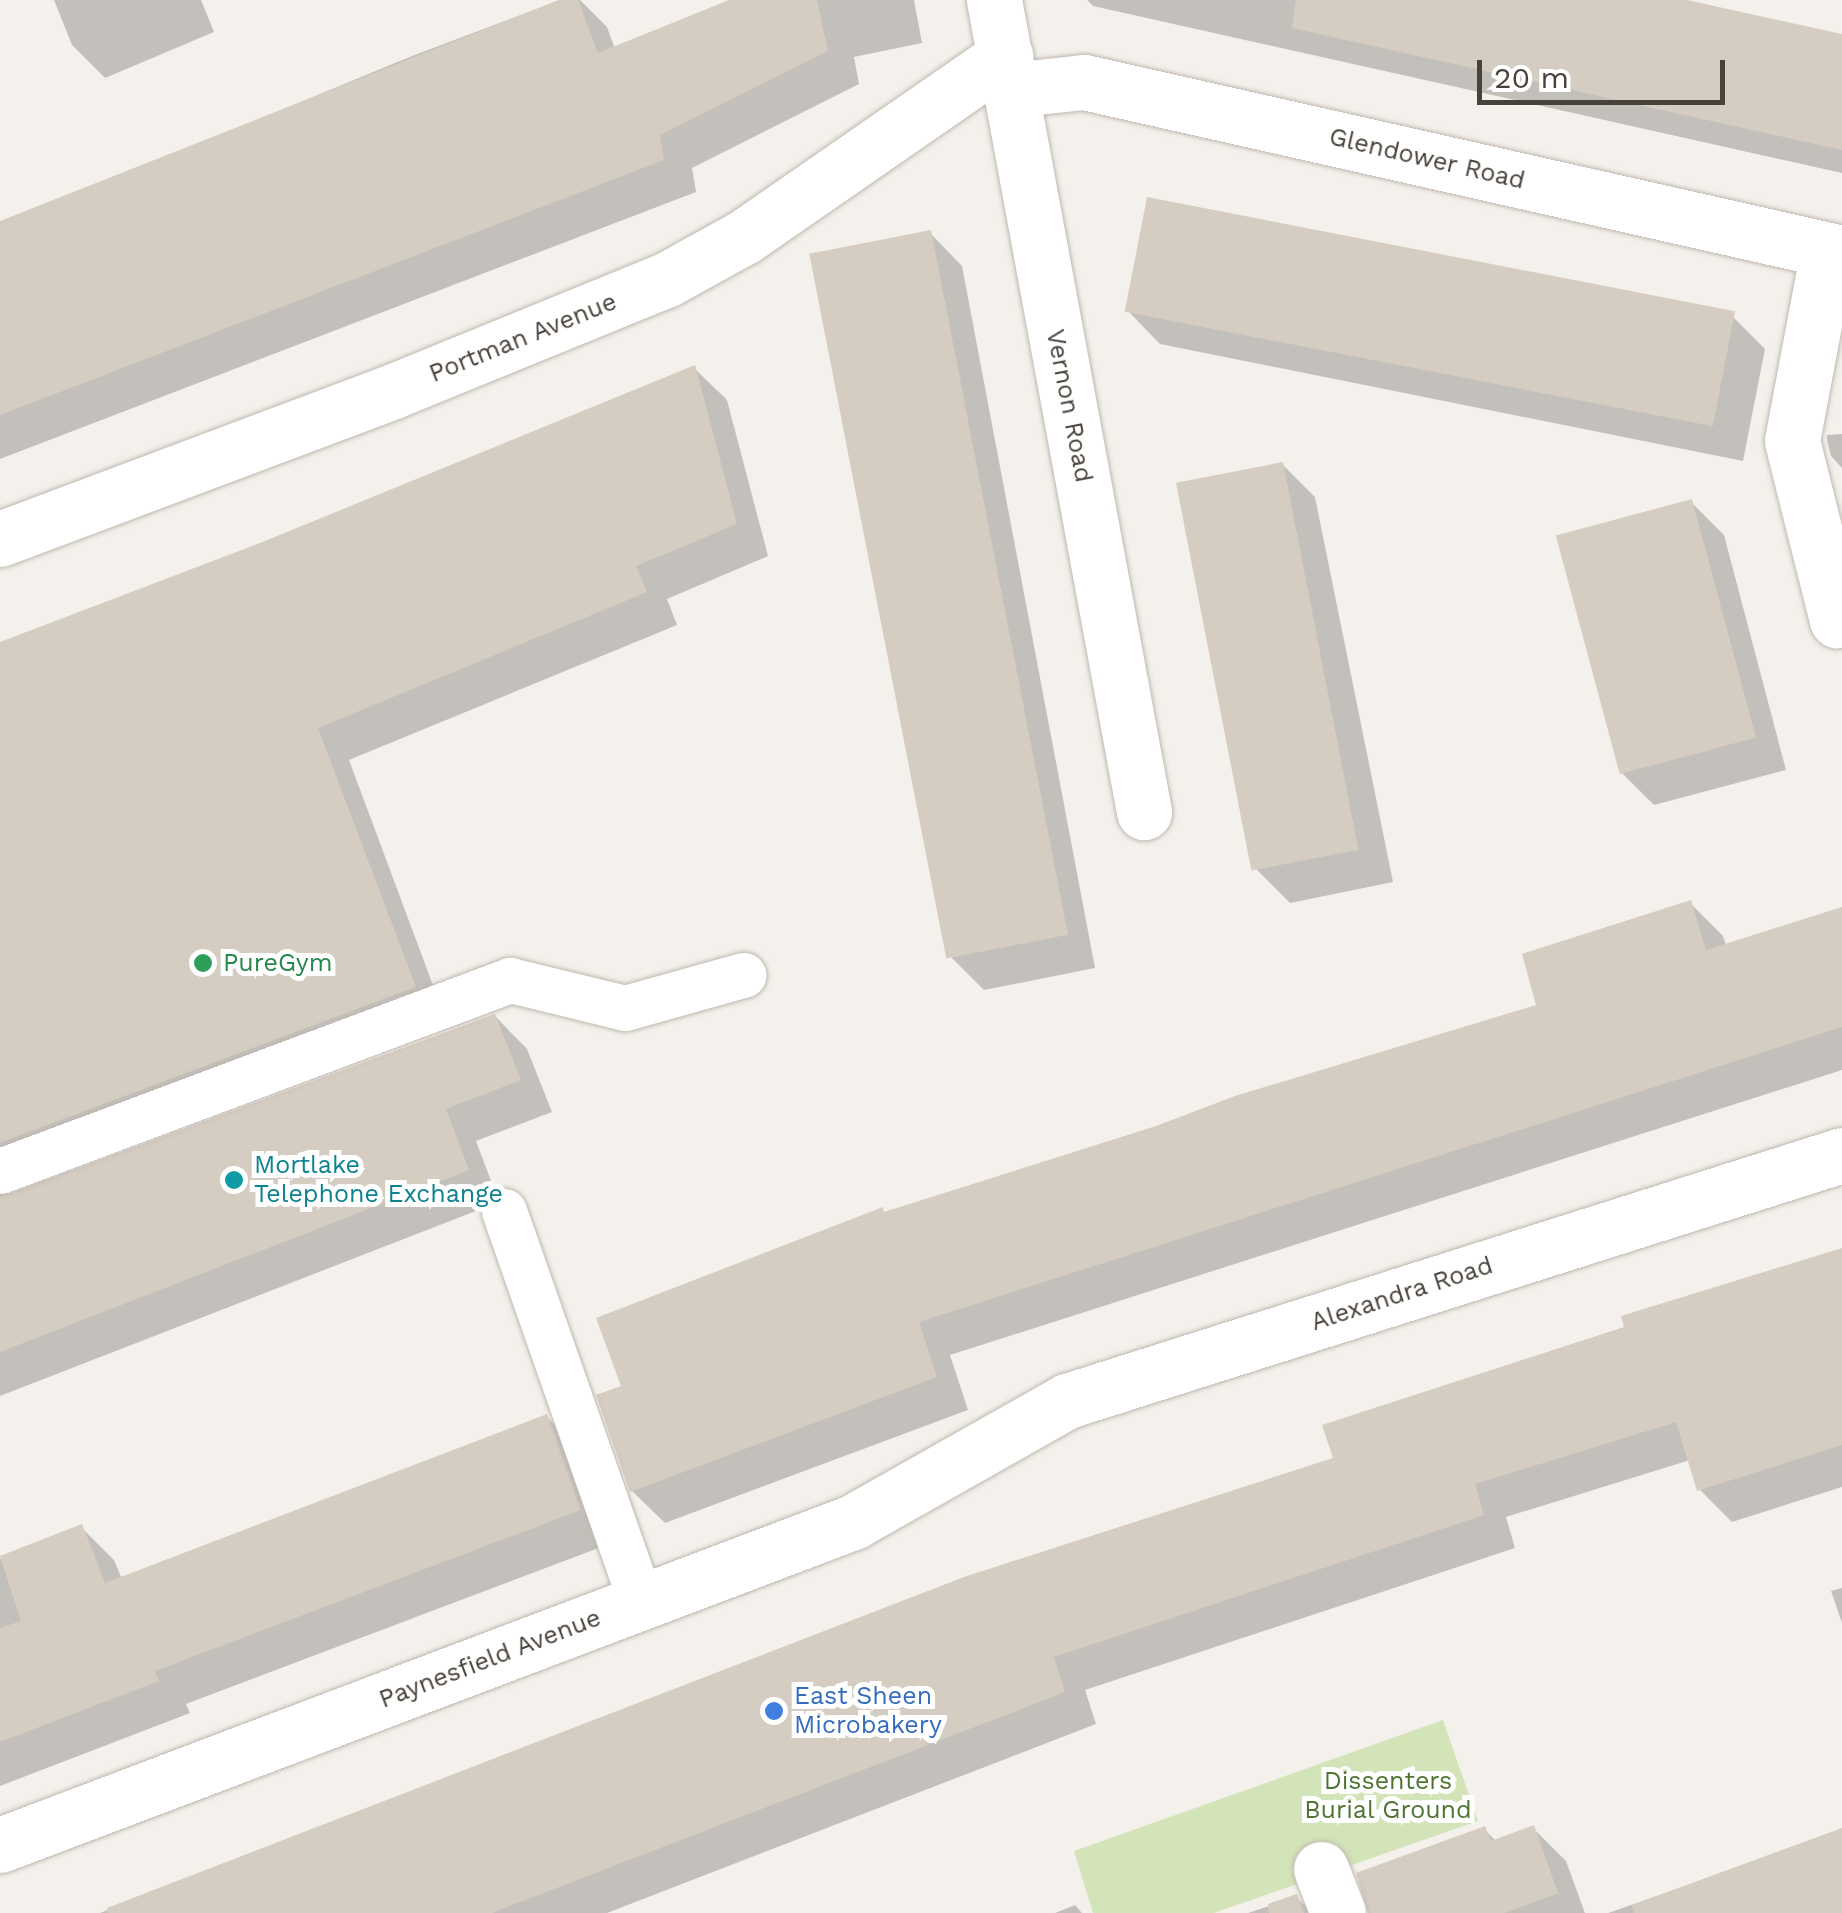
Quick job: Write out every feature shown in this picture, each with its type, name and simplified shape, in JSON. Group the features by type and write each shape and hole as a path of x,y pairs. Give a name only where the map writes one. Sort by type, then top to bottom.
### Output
{"street":[{"name":"Vernon Road","path":"994,0 1144,812"},
{"name":"Glendower Road","path":"1007,73 1084,82 1835,251"},
{"name":"Portman Avenue","path":"0,539 390,392 666,280 744,237 1007,73"},
{"path":"1835,251 1792,441 1837,620"},
{"name":"Alexandra Road","path":"972,1454 1067,1401 1842,1155"},
{"name":"Paynesfield Avenue","path":"0,1845 852,1522 972,1454"}],"lane":[{"path":"0,1171 510,980 625,1008 744,976"},
{"path":"504,1211 640,1602"}],"green space":[{"name":"Dissenters Burial Ground","path":"1443,1720 1478,1821 1214,1913 1093,1913 1074,1851"}],"building":[{"path":"559,0 578,0 598,53 729,0 817,0 828,51 660,135 664,160 0,415 0,221"},
{"path":"1296,0 1687,0 1842,34 1842,150 1292,28"},
{"path":"1147,197 1735,311 1713,426 1125,312"},
{"path":"931,230 1068,935 946,958 809,254"},
{"path":"695,365 737,524 636,566 647,592 318,728 416,987 0,1143 0,642 260,543"},
{"path":"1283,462 1358,850 1251,871 1176,483"},
{"path":"1692,499 1756,738 1620,774 1556,535"},
{"path":"1691,900 1706,950 1842,907 1842,1027 919,1322 937,1377 630,1492 596,1395 621,1386 596,1318 883,1207 884,1212 1156,1126 1235,1096 1536,1005 1522,954"},
{"name":"Mortlake Telephone Exchange","path":"495,1014 521,1080 446,1109 469,1170 0,1352 0,1197"},
{"path":"1842,1248 1842,1445 1697,1491 1676,1422 1475,1484 1484,1515 1054,1657 1065,1692 492,1913 108,1913 107,1908 964,1577 1333,1458 1322,1425 1624,1327 1621,1316"},
{"path":"547,1414 581,1510 155,1671 159,1681 0,1742 0,1628 21,1621 0,1556 82,1524 105,1583"},
{"path":"1534,1825 1558,1893 1505,1913 1368,1913 1356,1873 1485,1826 1491,1841"},
{"path":"1842,1828 1842,1913 1634,1913 1632,1905"},
{"path":"1297,1894 1304,1913 1269,1913 1268,1904"}],"place":[{"name":"PureGym","path":"203,963"},
{"name":"Mortlake Telephone Exchange","path":"234,1180"},
{"name":"East Sheen Microbakery","path":"774,1711"}]}
